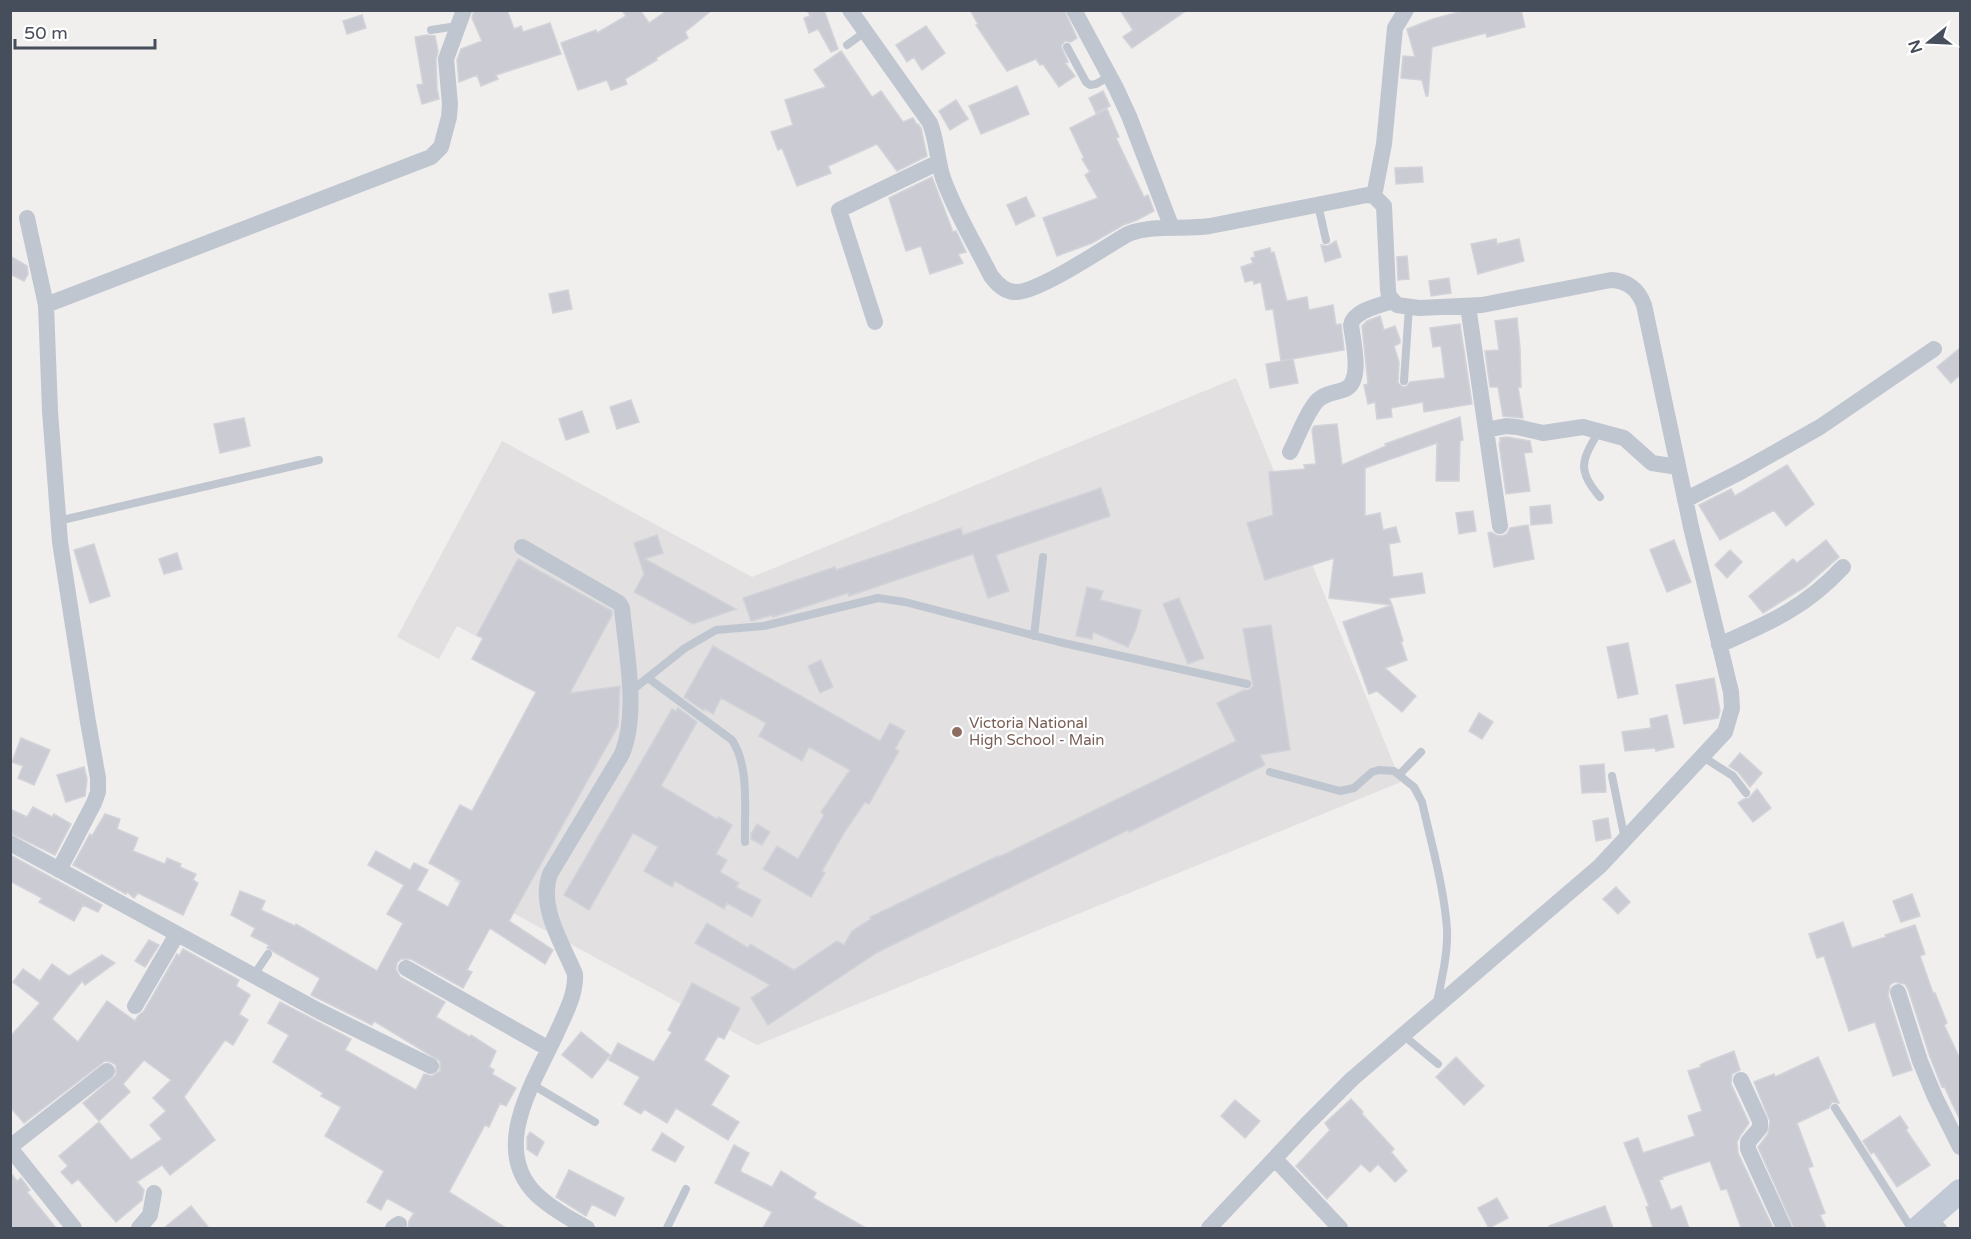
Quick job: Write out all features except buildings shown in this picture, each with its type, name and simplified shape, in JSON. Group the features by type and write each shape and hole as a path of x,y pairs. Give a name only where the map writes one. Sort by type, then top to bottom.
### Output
{"main road":[{"path":"1931,1224 1960,1191"}],"street":[{"path":"850,10 930,123 948,190 991,276 998,285 1008,291 1018,292 1042,284 1128,234 1139,230 1156,227 1190,229 1210,226 1366,195 1374,196 1383,206 1385,213 1388,290 1392,301 1397,305 1409,307 1482,305 1611,280 1622,281 1630,286 1640,295 1644,305 1685,500 1731,692 1732,708 1725,732 1600,866 1352,1079 1209,1228"},
{"path":"1074,10 1129,116 1172,228"},
{"path":"1374,196 1384,144 1395,28 1406,10"},
{"path":"46,305 431,157 441,147 448,117 450,104 446,59 461,18"},
{"path":"875,322 838,210 939,162"},
{"path":"27,218 46,305 50,411 64,576 98,778 98,792 94,803 59,870"},
{"path":"1290,452 1316,403 1327,395 1347,389 1352,385 1356,366 1352,320 1359,313 1392,301"},
{"path":"1468,306 1500,526"},
{"path":"1685,500 1820,427 1934,349"},
{"path":"1486,430 1506,426 1543,432 1572,427 1599,430 1624,438 1652,463 1678,466"},
{"path":"522,547 619,603 621,608 631,717 627,743 545,886 547,907 574,974 575,983 569,1006 524,1105 515,1135 516,1151 523,1178 545,1202 587,1228"},
{"path":"1719,645 1792,610 1827,584 1843,567"},
{"path":"10,843 319,1011 431,1066"},
{"path":"135,1006 177,934"},
{"path":"406,968 549,1049"},
{"path":"1898,992 1920,1061 1960,1147"},
{"path":"74,1228 10,1148 107,1071"},
{"path":"1741,1080 1760,1121 1760,1128 1748,1142 1748,1149 1784,1228"},
{"path":"1275,1159 1340,1228"},
{"path":"139,1228 150,1215 154,1193"}],"lane":[{"path":"431,30 461,18"},
{"path":"847,45 865,32"},
{"path":"1068,46 1086,82 1090,85 1110,76"},
{"path":"1318,205 1326,240"},
{"path":"1404,381 1409,307"},
{"path":"1599,430 1585,454 1583,471 1590,485 1600,497"},
{"path":"58,521 319,460"},
{"path":"1034,636 1043,557"},
{"path":"629,692 685,648 716,630 764,626 878,598 905,602 1034,636 1248,684"},
{"path":"648,678 732,740 738,749 744,766 745,842"},
{"path":"1400,774 1421,752"},
{"path":"1703,757 1733,776 1746,793"},
{"path":"1270,772 1340,791 1354,788 1372,772 1394,771 1414,787 1422,802 1445,912 1447,931 1445,966 1437,1005"},
{"path":"1612,776 1625,840"},
{"path":"254,975 268,954"},
{"path":"1403,1034 1438,1064"},
{"path":"533,1085 595,1122"},
{"path":"1835,1108 1911,1228"},
{"path":"667,1228 686,1189"}],"shaded area":[{"name":"Victoria National High School - Main","path":"1236,378 1401,782 757,1045 454,881 561,682 457,626 439,659 397,637 502,441 752,577"}],"place":[{"name":"Victoria National High School - Main","path":"957,732"}]}
